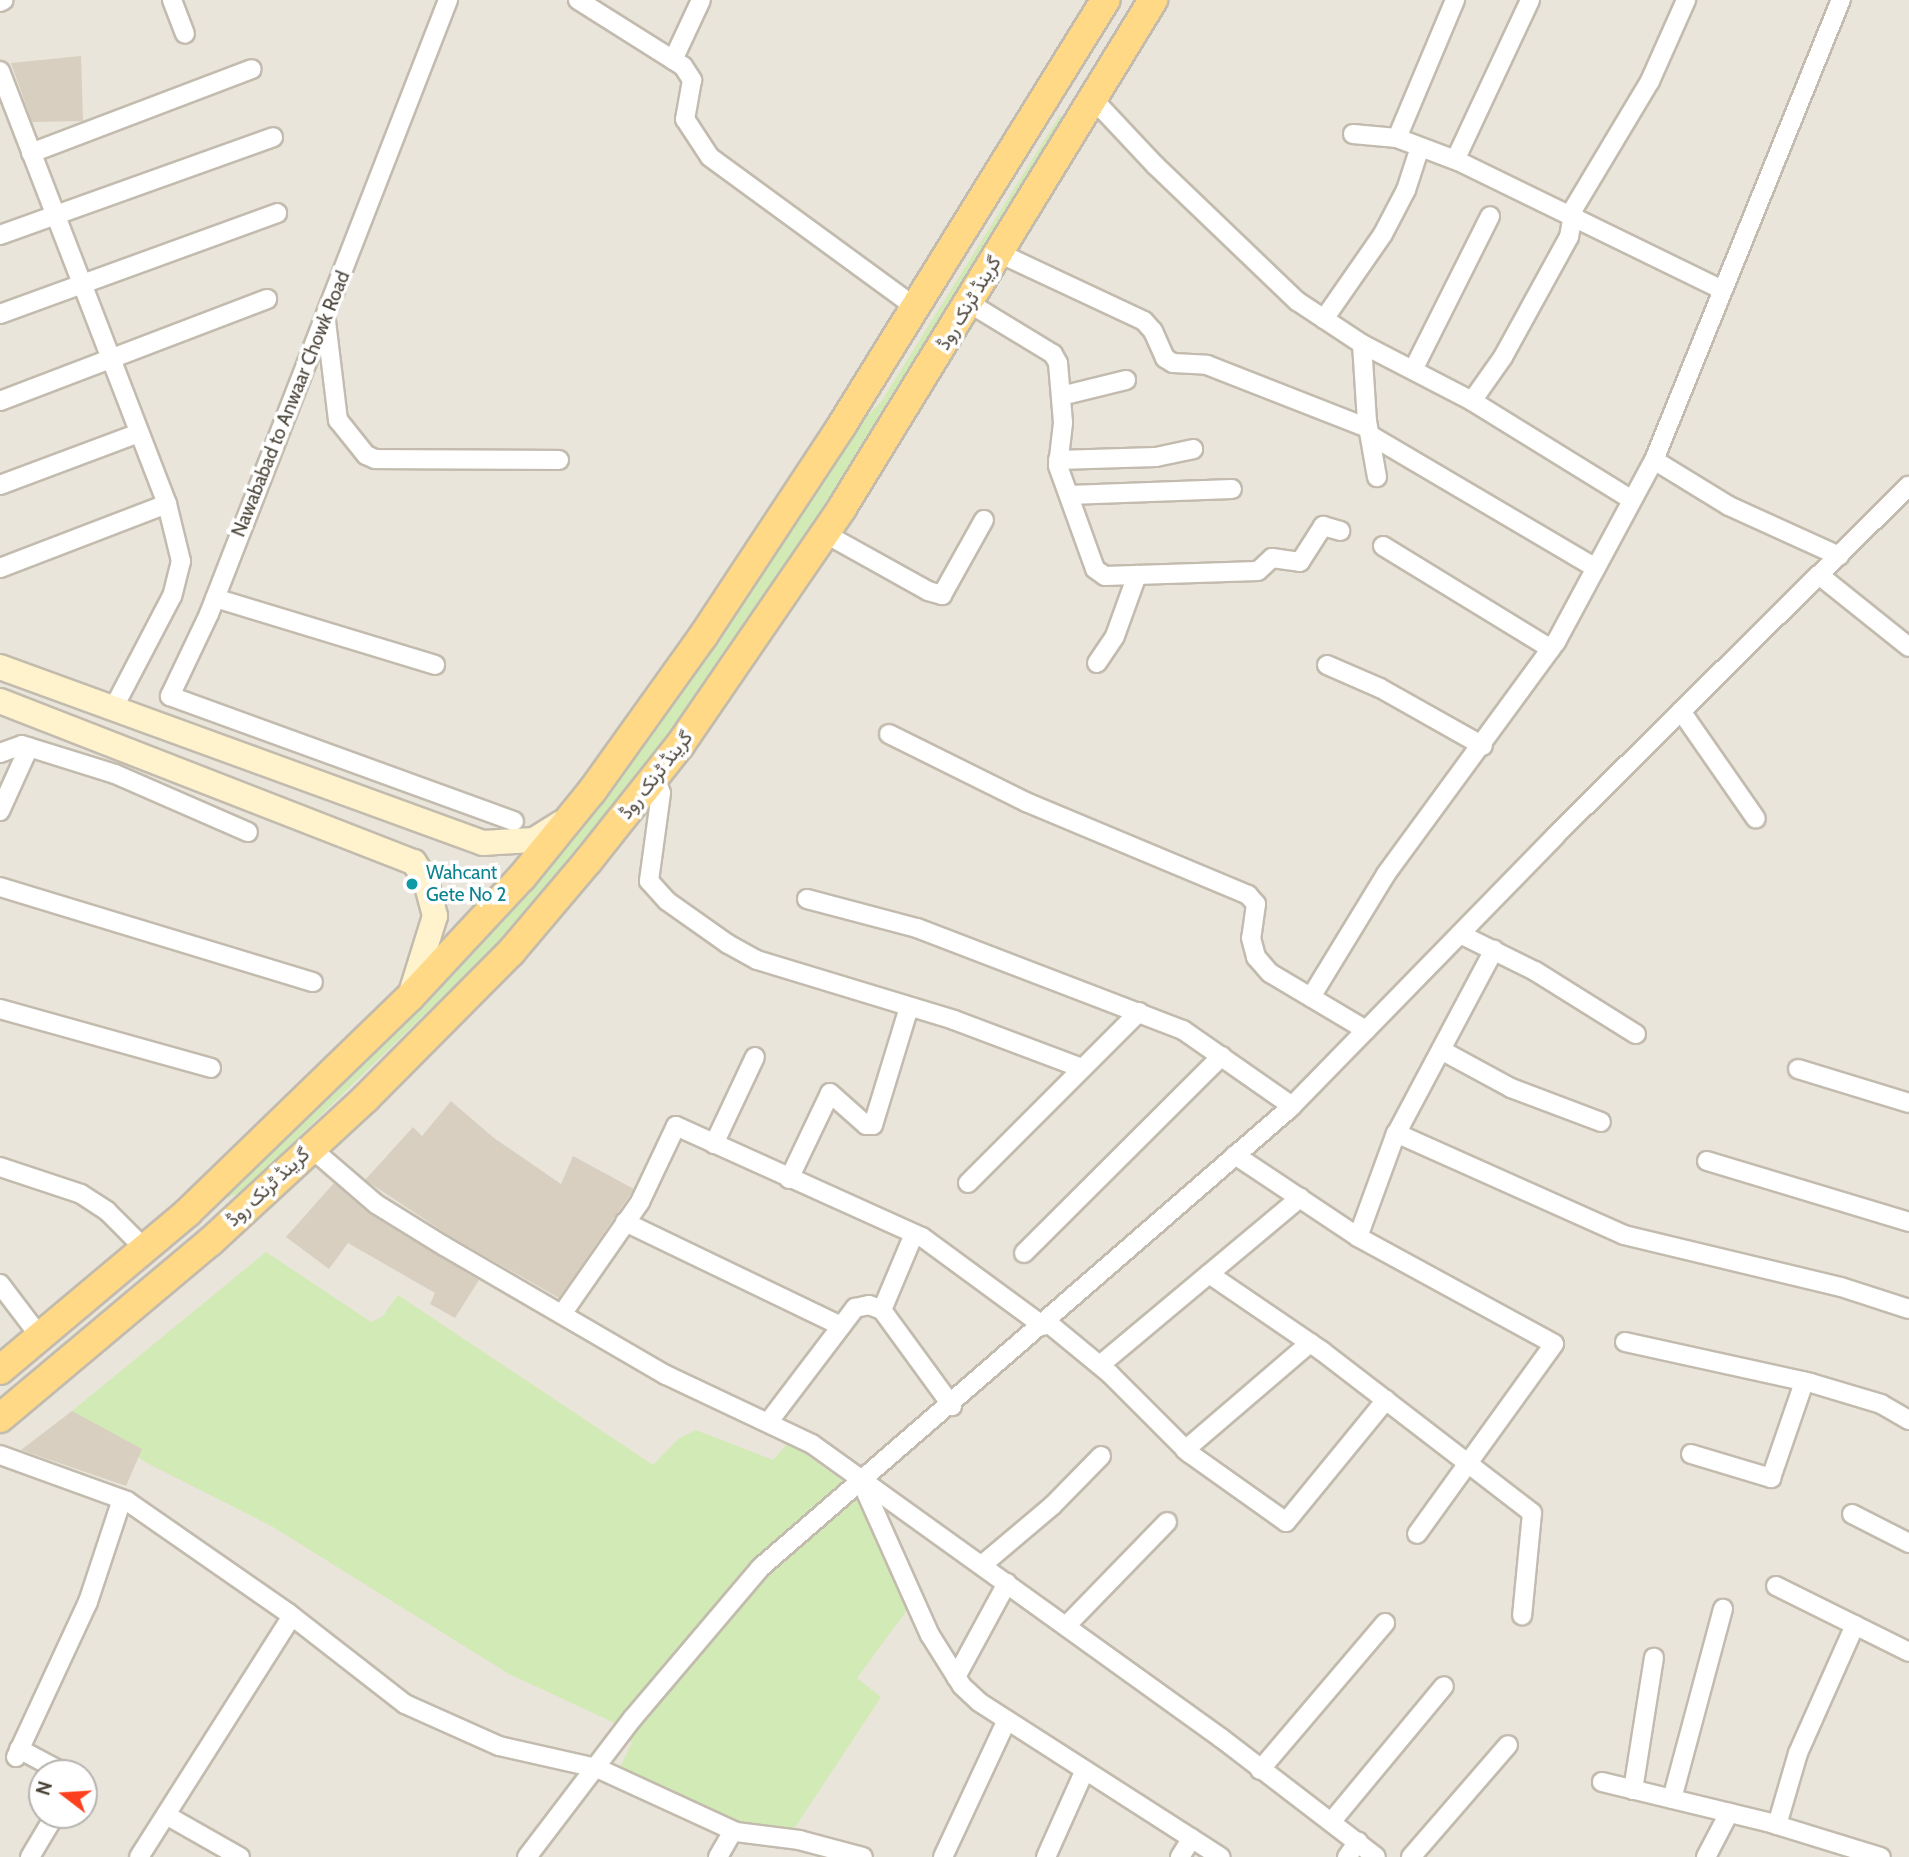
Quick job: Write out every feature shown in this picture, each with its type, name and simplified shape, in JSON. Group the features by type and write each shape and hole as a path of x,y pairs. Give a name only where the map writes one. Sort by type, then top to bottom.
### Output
{"highway":[{"name":"گرینڈ ٹرنک روڈ","path":"0,1370 188,1212 410,997 522,877 572,815 703,636 915,307 1105,0"},
{"name":"گرینڈ ٹرنک روڈ","path":"0,1418 211,1242 366,1098 511,952 655,776 824,533 969,303 1153,0"},
{"path":"1058,78 1093,99"},
{"path":"188,1212 211,1242"}],"main road":[{"path":"410,997 435,916 426,882 414,862 6,703 10,671 483,843 534,839 572,815"}],"street":[{"path":"172,0 185,34"},
{"name":"Nawababad to Anwaar Chowk Road","path":"448,0 215,598 170,696 514,821"},
{"path":"578,0 673,60 692,80 685,119 710,157 915,307"},
{"path":"673,60 701,0"},
{"path":"1397,138 1455,0"},
{"path":"1458,154 1530,0"},
{"path":"1472,401 1503,357 1569,237 1574,215 1650,81 1686,0"},
{"path":"1311,997 1386,874 1483,746 1551,649 1654,460 1721,289 1841,0"},
{"path":"31,153 252,69"},
{"path":"0,71 5,100 31,153 167,504 181,561 172,596 113,709"},
{"path":"1093,99 1214,224 1297,302 1362,344 1472,401 1632,500"},
{"path":"1353,134 1397,138 1420,147 1574,215 1721,289"},
{"path":"0,235 55,213 273,137"},
{"path":"1324,319 1383,234 1406,190 1420,147"},
{"path":"0,314 81,282 277,213"},
{"path":"1413,370 1490,216"},
{"path":"999,253 1144,321 1153,331 1165,358 1173,363 1207,365 1369,431 1596,568"},
{"path":"0,401 267,299"},
{"path":"969,303 1053,355 1061,396 1058,460 1095,569 1105,576 1258,571 1272,558 1300,562 1320,528 1340,531"},
{"path":"326,318 338,420 366,455 375,459 559,460"},
{"path":"1362,344 1369,431 1377,477"},
{"path":"1061,396 1125,380"},
{"path":"0,485 139,433"},
{"path":"1058,460 1156,457 1193,449"},
{"path":"1654,460 1729,506 1839,556"},
{"path":"527,1857 760,1568 952,1406 1292,1106 1460,933 1909,486"},
{"path":"1069,495 1232,489"},
{"path":"0,568 167,504"},
{"path":"824,533 928,592 942,595 984,520"},
{"path":"1383,546 1551,649"},
{"path":"1097,663 1115,636 1137,575"},
{"path":"1819,575 1909,647"},
{"path":"215,598 435,664"},
{"path":"1327,665 1380,688 1483,746"},
{"path":"1681,711 1756,819"},
{"path":"889,734 1026,803 1248,895 1256,904 1251,938 1255,957 1270,972 1366,1030"},
{"path":"0,753 22,744 115,774 248,832"},
{"path":"0,811 29,747"},
{"path":"655,776 661,793 648,870 649,881 667,901 757,960 909,1007 1082,1068"},
{"path":"0,887 313,982"},
{"path":"807,899 917,928 1183,1030 1292,1106"},
{"path":"1460,933 1494,950 1636,1034"},
{"path":"1358,1237 1396,1133 1494,950"},
{"path":"789,1179 830,1093 866,1125 873,1125 909,1007"},
{"path":"0,1009 211,1068"},
{"path":"968,1183 1139,1012"},
{"path":"1441,1050 1511,1088 1601,1122"},
{"path":"1024,1252 1223,1056"},
{"path":"714,1144 755,1057"},
{"path":"1798,1069 1909,1103"},
{"path":"562,1314 625,1222 676,1126 914,1234 1100,1365 1185,1450 1224,1482 1286,1522 1386,1400"},
{"path":"1396,1133 1624,1236 1841,1287 1909,1309"},
{"path":"311,1148 376,1204 562,1314 666,1375 771,1420 812,1444 1332,1821 1353,1850 1376,1857"},
{"path":"1235,1155 1358,1237 1554,1345 1471,1464 1417,1534"},
{"path":"1707,1161 1909,1222"},
{"path":"0,1167 81,1194 107,1211 145,1249"},
{"path":"1100,1365 1300,1198"},
{"path":"625,1222 841,1326"},
{"path":"882,1310 914,1234"},
{"path":"1209,1274 1310,1343 1532,1513 1522,1616"},
{"path":"0,1284 41,1338"},
{"path":"771,1420 841,1326 863,1305 882,1310 952,1406"},
{"path":"1625,1342 1804,1382 1881,1404 1909,1420"},
{"path":"1185,1450 1310,1343"},
{"path":"1690,1454 1771,1478 1804,1382"},
{"path":"0,1455 122,1499 292,1616 405,1704 499,1746 597,1768 733,1831 799,1840 863,1857"},
{"path":"982,1565 1052,1506 1101,1456"},
{"path":"861,1481 929,1635 956,1677 979,1702 1220,1857"},
{"path":"31,1759 17,1753 88,1602 122,1499"},
{"path":"1852,1514 1909,1544"},
{"path":"1066,1626 1167,1522"},
{"path":"956,1677 1007,1583"},
{"path":"1776,1586 1909,1652"},
{"path":"1672,1799 1723,1609"},
{"path":"139,1857 292,1616"},
{"path":"1260,1770 1385,1623"},
{"path":"1777,1825 1798,1753 1855,1625"},
{"path":"1633,1790 1654,1658"},
{"path":"1332,1821 1444,1686"},
{"path":"943,1857 1007,1720"},
{"path":"1411,1857 1508,1745"},
{"path":"1046,1857 1085,1770"},
{"path":"1602,1782 1777,1825 1881,1857"},
{"path":"1706,1857 1730,1813"},
{"path":"166,1815 240,1857"},
{"path":"30,1857 47,1829"},
{"path":"718,1857 733,1831"},
{"path":"1180,1857 1192,1838"}],"shaded area":[{"path":"0,0 1909,0 1909,1857 0,1857"}],"green space":[{"path":"1060,115 1068,124 887,420 668,749 496,953 430,1009 242,1192 224,1199 220,1192 490,924 859,424 881,402"},
{"path":"266,1252 371,1322 382,1317 398,1295 653,1465 678,1439 696,1430 773,1460 789,1442 852,1488 874,1524 907,1610 857,1678 881,1697 788,1838 739,1827 618,1771 632,1743 619,1725 509,1674 273,1527 145,1462 72,1411"}],"building":[{"path":"81,56 83,121 32,122 11,63"},
{"path":"451,1101 494,1138 561,1184 573,1156 634,1189 559,1298 450,1236 365,1180 413,1127 422,1136"},
{"path":"334,1183 370,1214 479,1280 455,1318 430,1304 435,1293 348,1243 329,1269 286,1237"},
{"path":"72,1411 142,1449 126,1486 21,1450"}],"place":[{"name":"Wahcant Gete No 2","path":"412,884"}]}
